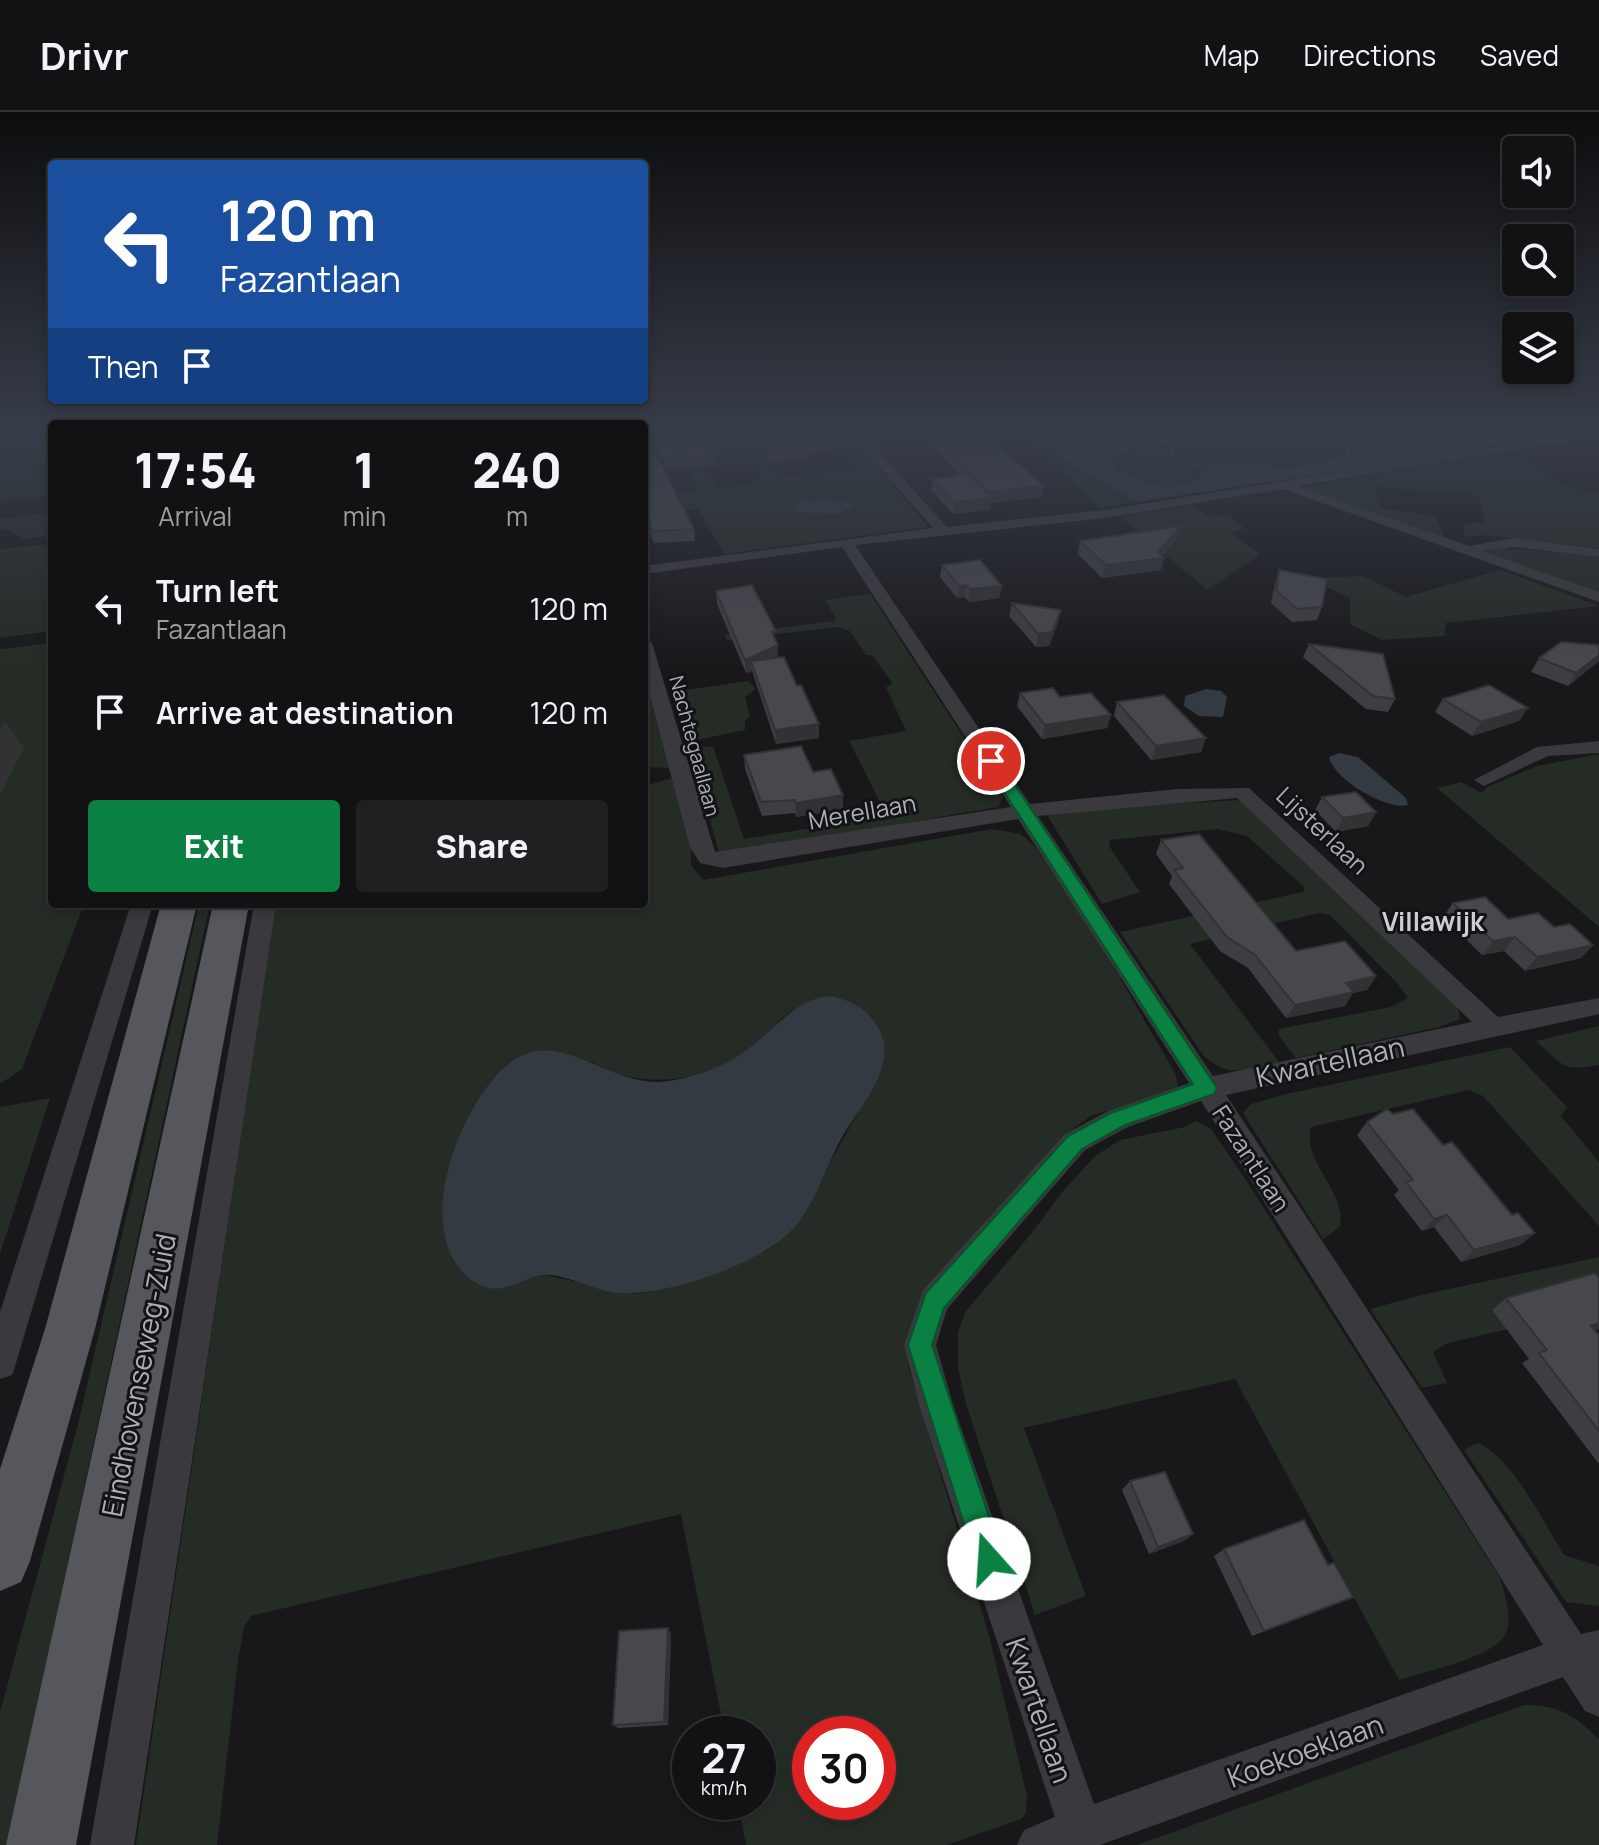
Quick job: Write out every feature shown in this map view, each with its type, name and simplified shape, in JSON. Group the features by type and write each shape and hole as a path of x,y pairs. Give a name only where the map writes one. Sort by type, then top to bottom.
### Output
{"main road":[{"path":"0,1561 70,1329 178,908"},
{"name":"Eindhovenseweg-Zuid","path":"41,1845 230,908"}],"street":[{"path":"924,510 944,532"},
{"path":"648,569 846,542 1132,510"},
{"path":"1351,510 1599,597"},
{"name":"Fazantlaan","path":"846,542 1585,1652 1599,1697"},
{"path":"1467,552 1481,545 1505,543 1599,553"},
{"name":"Nachtegaallaan","path":"648,658 700,847 708,858"},
{"path":"1484,780 1544,751 1599,747"},
{"name":"Lijsterlaan","path":"1024,810 1165,794 1242,792 1492,1026"},
{"name":"Merellaan","path":"708,858 723,861 1024,810"},
{"path":"0,1363 141,908"},
{"name":"Eindhovenseweg-Zuid","path":"112,1845 264,908"},
{"name":"Kwartellaan","path":"1081,1830 937,1408 920,1345 934,1301 1075,1142 1118,1119 1207,1088 1595,1006"},
{"name":"Koekoeklaan","path":"1039,1845 1585,1652"}],"shaded area":[{"path":"648,510 686,510 648,513"},
{"path":"699,510 914,510 928,527 724,554"},
{"path":"793,510 846,510 839,514"},
{"path":"1161,510 1200,510 1210,517 1227,515 1246,529 1230,532 1260,555 1207,590 1120,516"},
{"path":"1364,510 1394,510 1435,516 1445,539"},
{"path":"1482,510 1599,510 1599,548 1482,535 1464,537 1463,524 1485,522"},
{"path":"48,513 48,536 22,539 8,529 0,530 0,519"},
{"path":"48,542 48,632 0,638 0,549"},
{"path":"1492,547 1599,556 1599,596 1484,552"},
{"path":"1500,570 1599,606 1446,623 1444,636 1382,640 1350,624 1350,598 1308,578 1363,576 1406,597"},
{"path":"870,594 1003,797 998,807 720,855 689,749 713,746 744,839 887,816 849,741 906,731 886,687 893,684 872,655 866,655 850,631 837,627 727,640 725,635 834,621 836,618 825,600"},
{"path":"48,643 48,908 82,908 22,1069 0,1084 0,649"},
{"path":"748,681 756,689 745,697 750,717 745,720 745,730 687,742 672,692"},
{"path":"648,689 669,768 648,767"},
{"path":"1206,689 1221,691 1227,697 1223,717 1199,716 1184,706 1185,696"},
{"path":"1339,753 1358,757 1406,798 1408,805 1387,803 1350,783 1340,775 1329,757"},
{"path":"1599,754 1599,927 1437,788 1461,782 1482,793 1487,787 1537,766"},
{"path":"672,778 691,848 691,865 703,880 992,829 1021,834 1036,848 1095,935 1175,1073 1178,1086 1169,1094 1092,1115 1066,1134 917,1310 907,1342 908,1365 990,1639 1027,1796 1026,1813 1021,1819 947,1845 746,1845 741,1820 776,1820 776,1716 721,1716 681,1514 251,1616 244,1627 238,1660 217,1845 136,1845 274,908 648,908 648,785","holes":["795,1008 878,1077 793,1229 769,1249 677,1286 636,1294 544,1275 476,1283 458,1267 448,1244 591,1061 610,1071 652,1080 695,1075 735,1058"]},
{"path":"1240,800 1458,1008 1460,1019 1439,1027 1296,1058 1279,1036 1279,1029 1391,1007 1408,998 1330,915 1319,913 1190,944 1279,1062 1230,1070 1203,1055 1120,932 1303,892 1305,888 1247,836 1218,829 1110,840 1109,846 1140,892 1102,904 1047,815 1051,811"},
{"path":"198,908 209,908 7,1845 0,1845 0,1712 78,1424"},
{"path":"830,996 852,1003 864,1011 879,1029 884,1043 881,1072 841,1139 806,1211 776,1244 710,1276 639,1293 611,1292 550,1275 503,1288 487,1288 456,1264 445,1238 443,1206 448,1172 458,1139 474,1107 492,1081 511,1062 529,1053 546,1051 565,1053 640,1080 658,1082 682,1079 729,1061 796,1008 817,998"},
{"path":"1599,1026 1599,1065 1578,1068 1564,1065 1536,1041"},
{"path":"1510,1047 1567,1107 1561,1116 1599,1162 1599,1226 1483,1096 1469,1090 1311,1127 1313,1153 1332,1189 1340,1214 1340,1227 1323,1239 1243,1113 1251,1104 1286,1094"},
{"path":"50,1098 0,1254 0,1107"},
{"path":"1196,1121 1211,1129 1242,1174 1500,1578 1508,1608 1507,1632 1484,1652 1399,1680 1235,1379 1024,1428 1086,1596 1035,1615 966,1404 958,1368 958,1332 966,1311 1095,1156 1120,1140 1185,1127"},
{"path":"1599,1257 1599,1308 1448,1343 1433,1352 1447,1383 1422,1388 1370,1309 1421,1295"},
{"path":"1478,1443 1491,1451 1515,1476 1564,1555 1599,1566 1599,1606 1566,1602 1464,1450"},
{"path":"1524,1705 1557,1709 1599,1739 1599,1845 1137,1845"}],"building":[{"path":"648,510 684,510 694,529 652,531"},
{"path":"1181,526 1158,552 1164,558 1106,565 1080,541"},
{"path":"980,560 1002,586 970,589 966,585 959,586 942,565"},
{"path":"1279,570 1327,579 1322,607 1297,609 1276,590"},
{"path":"752,585 776,631 772,632 778,645 745,660 716,591"},
{"path":"1012,603 1061,610 1052,632 1038,634"},
{"path":"1561,642 1599,645 1599,655 1576,673 1539,658"},
{"path":"1309,644 1383,654 1395,699 1373,696"},
{"path":"784,657 819,724 775,730 751,661"},
{"path":"1489,685 1528,708 1481,722 1443,699"},
{"path":"1053,688 1060,697 1091,693 1111,715 1045,725 1020,693"},
{"path":"1164,695 1206,738 1156,746 1117,702"},
{"path":"801,746 813,772 831,769 843,795 796,803 795,800 761,802 744,755"},
{"path":"1356,792 1376,812 1343,818 1322,797"},
{"path":"1199,834 1296,951 1345,941 1376,976 1346,983 1354,992 1295,1005 1255,955 1227,937 1174,870 1183,868 1161,840"},
{"path":"1485,897 1508,919 1538,913 1554,927 1570,924 1593,945 1537,957 1515,937 1493,941 1453,903"},
{"path":"1387,1109 1393,1114 1413,1109 1443,1145 1452,1142 1512,1215 1518,1213 1535,1233 1474,1250 1447,1215 1434,1219 1406,1182 1413,1180 1367,1122"},
{"path":"1595,1273 1599,1278 1599,1323 1591,1326 1599,1335 1599,1431 1539,1353 1547,1350 1506,1298"},
{"path":"1165,1472 1193,1534 1158,1547 1130,1481"},
{"path":"1304,1520 1328,1565 1334,1563 1353,1597 1264,1631 1224,1549"},
{"path":"668,1628 664,1722 613,1725 619,1631"}],"district":[{"name":"Villawijk","path":"1433,921"}],"route":[{"path":"989,1559 937,1408 920,1345 934,1301 1075,1142 1118,1119 1207,1088 991,761"}]}
